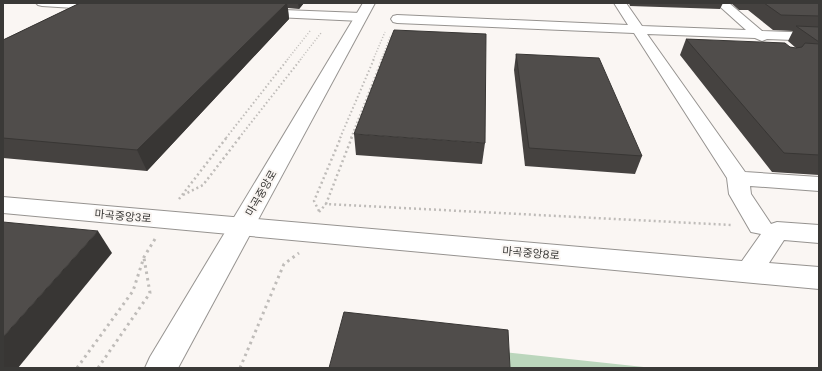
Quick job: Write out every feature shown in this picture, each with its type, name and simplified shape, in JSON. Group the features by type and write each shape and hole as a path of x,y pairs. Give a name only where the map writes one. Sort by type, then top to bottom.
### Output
{"street":[{"path":"42,3 121,6"},
{"name":"마곡중앙로","path":"161,368 369,3"},
{"path":"620,3 738,178 740,194 760,226"},
{"path":"722,3 776,49"},
{"path":"246,12 361,17"},
{"path":"397,19 819,37"},
{"path":"738,178 819,184"},
{"name":"마곡중앙3로","path":"3,205 242,227"},
{"name":"마곡중앙8로","path":"242,227 819,278"},
{"path":"749,272 777,231 819,234"}],"path":[{"path":"327,16 203,185 181,196 327,16"},
{"path":"385,32 314,201 319,211 326,204 397,19"},
{"path":"326,204 760,226"},
{"path":"240,368 284,264 304,250"},
{"path":"77,368 133,291 144,257 150,293 98,368"}],"green space":[{"path":"503,352 653,368 504,368"}],"building":[{"path":"80,3 287,3 137,150 3,138 3,40"},
{"path":"764,3 819,3 819,16 781,15"},
{"path":"796,26 819,27 819,42"},
{"path":"394,30 486,34 485,143 354,134"},
{"path":"686,39 785,43 790,47 796,48 802,47 805,43 819,44 819,155 784,153"},
{"path":"516,54 599,58 642,156 529,148"},
{"path":"3,222 98,231 3,337"},
{"path":"344,312 508,330 510,368 329,368"}]}
